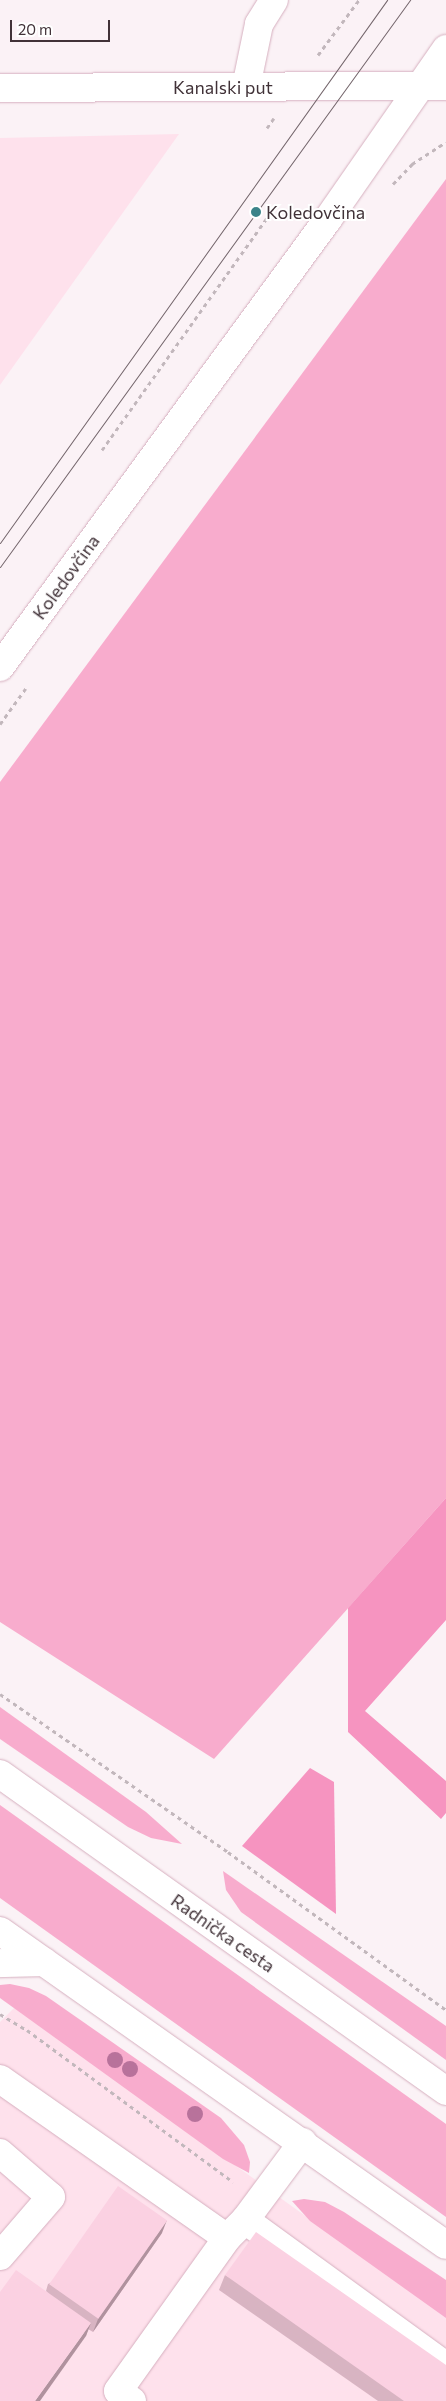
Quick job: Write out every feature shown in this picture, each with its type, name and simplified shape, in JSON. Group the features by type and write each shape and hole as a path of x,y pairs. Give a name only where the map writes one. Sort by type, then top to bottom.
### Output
{"street":[{"path":"246,87 259,24 274,0"},
{"name":"Koledovčina","path":"0,667 434,86 446,49"},
{"name":"Kanalski put","path":"0,88 434,86"},
{"name":"Radnička cesta","path":"0,1774 446,2091"},
{"path":"0,1931 303,2142 446,2245"},
{"path":"0,1963 44,1962"},
{"path":"0,2079 236,2229 446,2366"},
{"path":"120,2398 236,2229 303,2142"},
{"path":"0,2153 51,2197 0,2256"}],"path":[{"path":"315,60 360,0"},
{"path":"267,128 274,117"},
{"path":"102,450 274,208"},
{"path":"0,1694 228,1852 446,2010"},
{"path":"0,2014 27,2030 238,2186"}],"shaded area":[{"path":"179,134 0,385 0,138"},
{"path":"446,179 446,1498 214,1759 0,1622 0,782"},
{"path":"446,1498 446,1620 365,1711 446,1781 446,1813 441,1819 348,1732 348,1608"},
{"path":"0,1707 146,1812 182,1844 151,1838 128,1827 0,1739"},
{"path":"310,1768 334,1782 336,1914 242,1846"},
{"path":"0,1805 446,2124 446,2217 0,1898"},
{"path":"223,1871 446,2026 446,2060 241,1912 226,1890"},
{"path":"10,1984 29,1988 46,1996 221,2118 244,2145 250,2162 249,2173 223,2159 0,1998 0,1985"},
{"path":"15,2007 446,2317 446,2401 0,2401 0,2022"},
{"path":"304,2199 325,2202 344,2212 446,2280 446,2318 310,2221 292,2201"}],"building":[{"path":"118,2186 167,2220 98,2319 49,2284"},
{"path":"256,2232 446,2365 446,2401 404,2401 225,2275"},
{"path":"16,2270 91,2323 35,2401 0,2401 0,2292"}],"tram line":[{"path":"0,543 387,0"},
{"path":"0,567 410,0"}],"place":[{"name":"Koledovčina","path":"256,212"}]}
